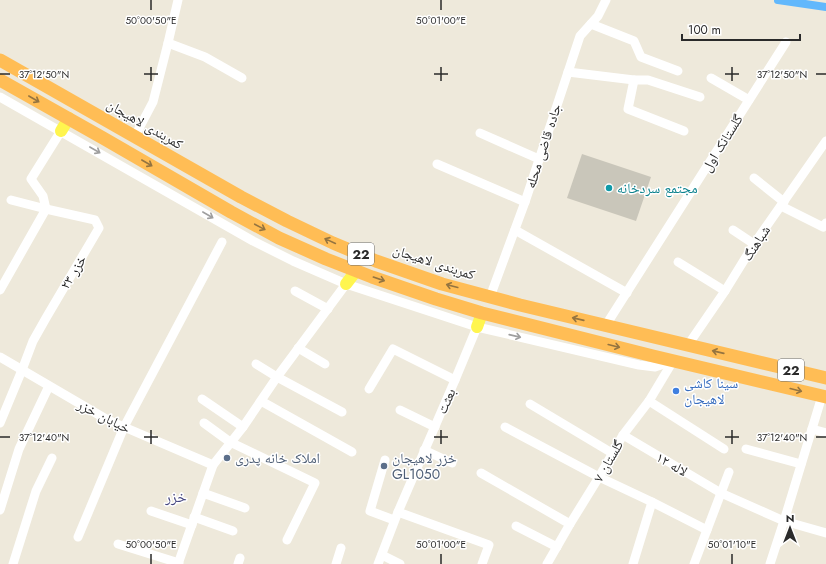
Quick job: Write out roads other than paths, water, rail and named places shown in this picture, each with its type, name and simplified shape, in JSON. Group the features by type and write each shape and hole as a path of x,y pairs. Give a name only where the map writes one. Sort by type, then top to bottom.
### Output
{"highway":[{"name":"کمربندی لاهیجان","path":"0,60 287,221 333,243 376,260 442,284 490,297 826,378"},
{"name":"22","path":"0,80 279,238 356,271 436,299 482,313 824,397"},
{"path":"751,379 756,361"}],"main road":[{"path":"61,131 69,118"},
{"path":"346,284 356,271"},
{"path":"477,327 482,313"}],"street":[{"name":"جاده قاضی محله","path":"490,297 525,202 580,36 598,16 606,0"},
{"path":"135,136 153,102 177,4"},
{"path":"591,24 634,41 641,57 678,71"},
{"name":"گلستانک اول","path":"606,325 786,42"},
{"path":"168,43 205,58 242,78"},
{"path":"568,72 634,80 648,80 700,97"},
{"path":"711,78 749,100"},
{"path":"634,80 628,109 684,131"},
{"path":"0,96 253,241 346,284 477,327 639,365 655,367 673,361"},
{"path":"0,290 46,209 43,196 31,179 61,131"},
{"path":"480,133 539,159"},
{"name":"شباهنگ","path":"688,345 725,291 754,244 826,141"},
{"path":"437,164 525,202"},
{"path":"754,178 782,204 824,227 826,224"},
{"path":"11,200 46,209"},
{"name":"خزر ۲۳","path":"22,370 43,323 99,228 95,220 46,209"},
{"path":"515,230 626,294"},
{"path":"733,230 754,244"},
{"path":"78,537 124,427 222,242"},
{"path":"678,262 725,291"},
{"path":"118,544 178,564 212,465 242,427 346,284"},
{"path":"295,291 328,308"},
{"name":"بعثت","path":"378,564 396,516 477,327"},
{"path":"298,348 325,364"},
{"path":"369,389 392,349 455,380"},
{"name":"خیابان خزر","path":"0,357 106,418 212,465"},
{"name":"گلستان ۷","path":"547,564 623,435 649,401 673,361"},
{"path":"256,364 342,412"},
{"path":"0,423 22,370"},
{"path":"0,510 19,449 49,386"},
{"path":"770,564 812,429 824,397"},
{"path":"202,399 242,427"},
{"path":"261,401 352,452"},
{"path":"649,401 724,449"},
{"path":"530,404 612,453"},
{"path":"400,410 435,426"},
{"path":"204,423 230,442 315,483 287,540"},
{"path":"505,427 599,477 707,530"},
{"path":"812,429 826,433"},
{"name":"لاله ۱۲","path":"623,435 721,493 784,521 826,534"},
{"path":"746,449 801,464"},
{"path":"424,450 452,463"},
{"path":"13,564 36,491 52,458"},
{"path":"385,460 370,510 396,516 489,545 482,564"},
{"path":"694,564 729,472"},
{"path":"481,473 570,524"},
{"path":"203,492 245,508"},
{"path":"633,564 652,502"},
{"path":"151,511 233,532"},
{"path":"516,526 557,547"},
{"path":"337,564 341,548"},
{"path":"382,555 400,564"}],"waterway":[{"path":"778,0 826,7"}],"place":[{"name":"مجتمع سردخانه","path":"609,188"},
{"name":"سینا کاشی لاهیجان","path":"676,391"},
{"name":"املاک خانه پدری","path":"227,458"},
{"name":"خزر لاهیجان GL1050","path":"384,466"}],"district":[{"name":"خزر","path":"176,497"}]}
